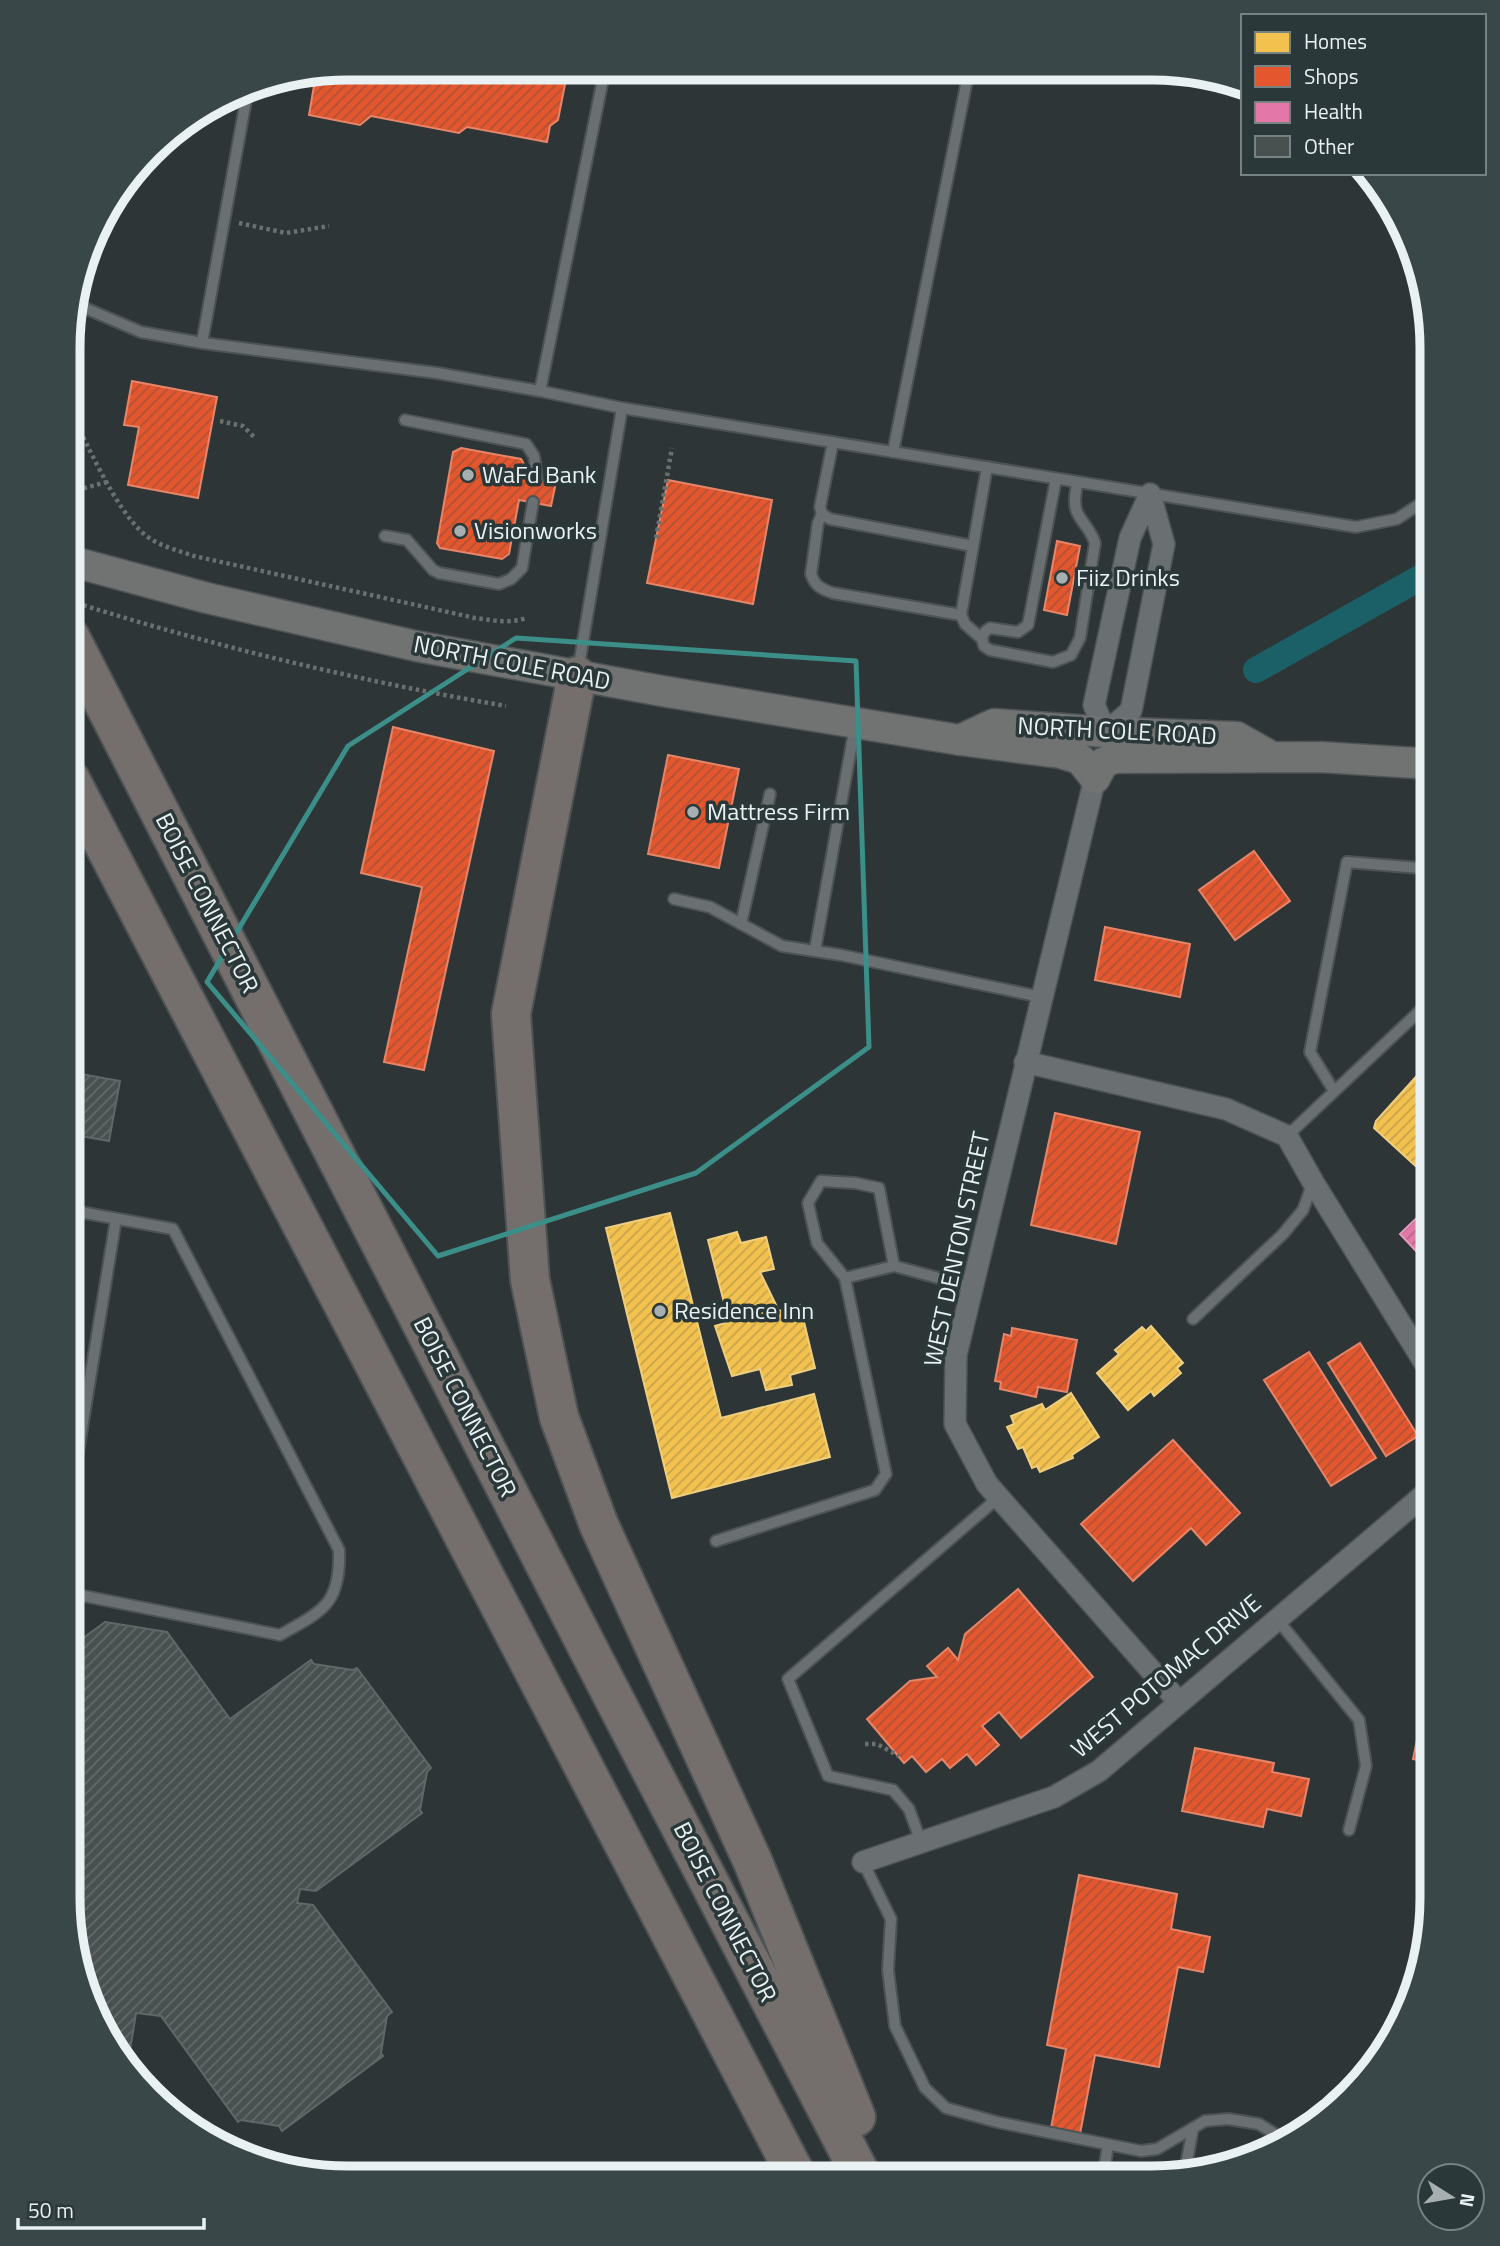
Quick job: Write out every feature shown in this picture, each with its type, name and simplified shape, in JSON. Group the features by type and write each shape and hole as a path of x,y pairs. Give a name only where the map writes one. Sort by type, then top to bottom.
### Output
{"highway":[{"name":"BOISE CONNECTOR","path":"80,656 856,2166"},
{"path":"577,676 511,1014 530,1280 559,1418 599,1525 753,1862 876,2166"},
{"path":"80,798 791,2166"}],"main road":[{"name":"NORTH COLE ROAD","path":"80,564 219,601 416,646 577,676 960,740 988,763 1095,778 1238,775 1272,757 1420,763"},
{"name":"NORTH COLE ROAD","path":"960,740 993,724 1237,737 1272,757"}],"street":[{"path":"1150,494 1164,544 1130,711 1106,732 1094,705 1130,538 1150,494"},
{"name":"WEST DENTON STREET","path":"1095,778 956,1355 955,1424 987,1484 1179,1702"},
{"path":"1025,1062 1226,1109 1287,1136 1420,1352"},
{"name":"WEST POTOMAC DRIVE","path":"863,1862 1054,1797 1099,1770 1420,1498"}],"lane":[{"path":"540,391 603,81"},
{"path":"893,452 967,81"},
{"path":"202,343 246,101"},
{"path":"84,308 141,332 202,343 436,373 622,408 1356,527 1397,519 1420,504"},
{"path":"577,676 622,408"},
{"path":"405,420 526,444 534,456 537,478"},
{"path":"833,442 820,507 822,514 818,523 811,574 814,582 820,588 833,593 961,615"},
{"path":"982,639 965,624 961,615 987,467"},
{"path":"1056,479 1028,625 1018,632 990,628 983,633 984,646 1002,653 1053,662 1071,655 1080,638 1095,543 1092,533 1077,512 1077,482"},
{"path":"385,536 407,540 433,570 439,573 499,584 511,579 522,568 533,502"},
{"path":"822,514 830,519 973,546"},
{"path":"815,950 855,723"},
{"path":"741,924 770,794"},
{"path":"1334,1091 1310,1052 1347,862 1420,868"},
{"path":"674,900 710,907 782,946 815,950 1041,997"},
{"path":"1287,1136 1420,1011"},
{"path":"716,1541 875,1490 886,1474 845,1278 817,1243 808,1203 821,1181 879,1188 894,1266"},
{"path":"1192,1319 1283,1234 1303,1210 1313,1182"},
{"path":"80,1212 173,1229 339,1550 340,1570 333,1593 323,1610 280,1635 80,1595"},
{"path":"80,1440 116,1219"},
{"path":"845,1278 894,1266 972,1287"},
{"path":"921,1842 909,1810 893,1790 828,1776 788,1679 999,1497"},
{"path":"1277,1619 1359,1720 1366,1766 1349,1830"},
{"path":"863,1862 891,1919 888,1970 895,2026 925,2088 946,2108 997,2122 1141,2151 1157,2149 1205,2121 1228,2119 1259,2124 1275,2134"},
{"path":"1186,2163 1193,2128"},
{"path":"1105,2166 1108,2145"}],"path":[{"path":"250,226 286,233 329,226"},
{"path":"220,421 243,426 255,438"},
{"path":"80,430 107,482 132,522 158,543 334,589 475,618 502,622 526,618"},
{"path":"656,538 672,448"},
{"path":"80,489 107,482"},
{"path":"80,604 234,647 374,682 506,706"},
{"path":"865,1744 877,1744 899,1756"}],"highlighted area":[{"path":"516,638 856,661 869,1047 696,1173 438,1256 207,982 348,746"}],"building: Homes":[{"path":"1420,1072 1420,1170 1374,1128 1376,1121"},
{"name":"Residence Inn","path":"670,1213 721,1418 814,1394 830,1457 672,1498 606,1228"},
{"name":"Residence Inn","path":"737,1232 741,1243 766,1237 774,1269 760,1272 779,1311 800,1305 815,1368 790,1375 792,1385 766,1390 760,1369 732,1376 715,1326 729,1322 708,1240"},
{"path":"1151,1326 1183,1363 1177,1368 1181,1373 1154,1396 1151,1391 1128,1410 1097,1373 1119,1354 1115,1350 1142,1327 1146,1331"},
{"path":"1071,1393 1099,1437 1072,1455 1073,1458 1040,1472 1037,1466 1032,1468 1023,1447 1018,1449 1007,1427 1014,1424 1011,1416 1042,1404 1045,1410"}],"building: Shops":[{"path":"566,81 558,120 550,126 547,142 467,127 459,133 371,116 360,125 309,115 314,83"},
{"path":"132,381 217,397 198,498 128,485 139,427 124,425"},
{"path":"461,448 521,459 525,466 524,476 556,482 551,506 519,500 509,554 502,559 440,548 437,543 453,452"},
{"path":"668,480 772,500 753,604 647,583"},
{"name":"Fiiz Drinks","path":"1057,541 1080,546 1067,615 1044,610"},
{"path":"393,727 494,751 424,1070 384,1062 422,887 361,873"},
{"name":"Mattress Firm","path":"668,755 739,769 719,868 648,854"},
{"path":"1254,851 1290,901 1235,940 1199,890"},
{"path":"1105,927 1190,944 1180,997 1095,980"},
{"path":"1055,1113 1140,1132 1116,1244 1031,1225"},
{"path":"1012,1328 1077,1340 1067,1392 1038,1387 1036,1397 1000,1389 1001,1382 995,1381 1004,1334 1011,1336"},
{"path":"1360,1343 1418,1436 1386,1456 1328,1363"},
{"path":"1309,1352 1376,1458 1331,1486 1264,1380"},
{"path":"1173,1440 1240,1513 1206,1545 1191,1528 1133,1581 1081,1524"},
{"path":"1018,1589 1093,1677 1021,1738 999,1712 982,1726 999,1745 976,1765 967,1754 950,1768 942,1759 926,1772 912,1756 904,1763 867,1719 910,1681 937,1677 927,1666 948,1648 958,1660 965,1634"},
{"path":"1420,1726 1420,1761 1413,1759"},
{"path":"1195,1748 1274,1763 1272,1772 1309,1779 1301,1816 1267,1809 1263,1827 1182,1811"},
{"path":"1079,1875 1177,1894 1171,1929 1210,1937 1203,1972 1178,1967 1159,2067 1095,2055 1080,2134 1051,2128 1066,2049 1047,2045"}],"building: Health":[{"path":"1420,1215 1420,1255 1400,1234"}],"building: Other":[{"path":"80,1074 120,1081 109,1141 80,1136"},
{"path":"105,1622 167,1632 230,1719 311,1660 314,1664 353,1670 357,1668 431,1768 427,1772 420,1810 422,1813 316,1891 300,1889 297,1903 313,1905 392,2012 387,2016 381,2053 383,2056 282,2131 279,2126 241,2120 238,2122 161,2016 136,2013 130,2052 116,2032 101,2000 86,1950 80,1898 80,1640"}],"waterway":[{"path":"1256,670 1420,578"}],"place":[{"name":"WaFd Bank","path":"468,475"},
{"name":"Visionworks","path":"460,531"},
{"name":"Fiiz Drinks","path":"1062,578"},
{"name":"Mattress Firm","path":"693,812"},
{"name":"Residence Inn","path":"660,1311"}]}
